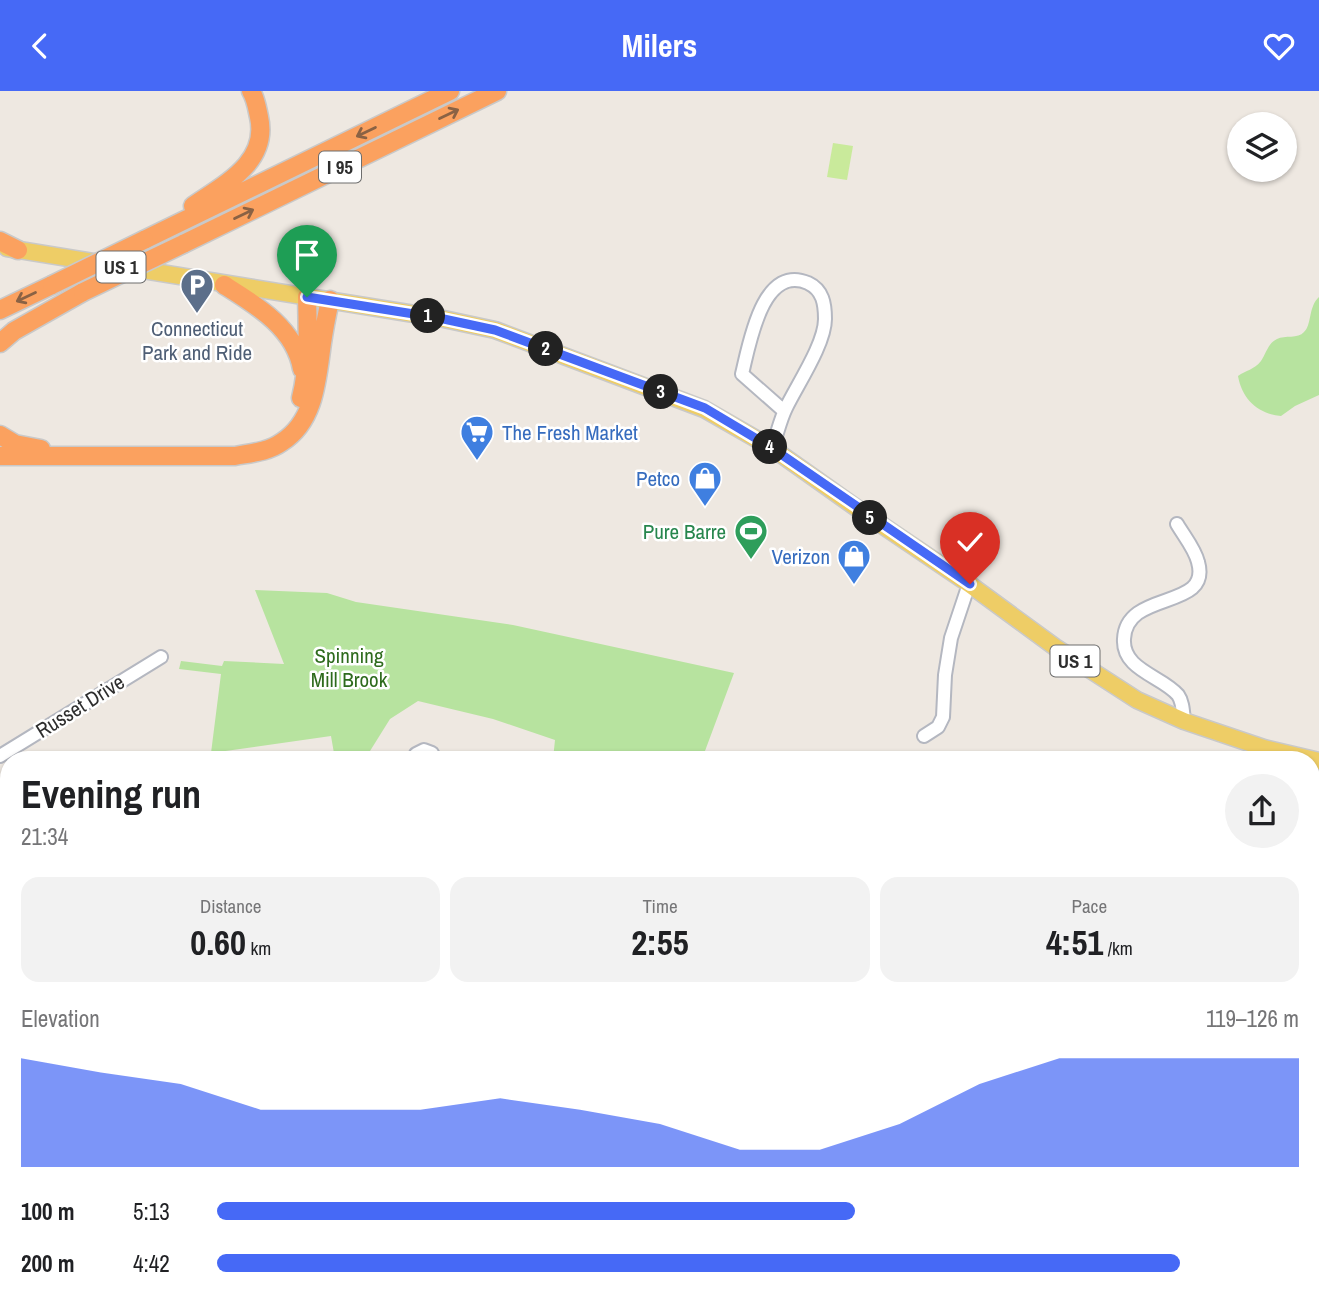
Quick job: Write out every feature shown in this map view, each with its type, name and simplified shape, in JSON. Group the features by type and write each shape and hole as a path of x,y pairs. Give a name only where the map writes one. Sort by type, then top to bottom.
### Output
{"highway":[{"path":"144,240 243,171 258,150 261,125 255,97 251,91"},
{"name":"I 95","path":"0,310 450,91"},
{"name":"I 95","path":"0,331 497,91"},
{"path":"0,241 9,249"},
{"path":"224,285 265,311 282,329 302,364 304,387"},
{"path":"0,343 14,331 83,292"},
{"path":"0,435 15,444 40,449 240,447 263,443 284,430 297,412 304,387 308,334 307,297"},
{"path":"0,456 235,456 261,451 282,443 298,429 312,401 330,300"}],"main road":[{"name":"US 1","path":"9,249 439,318 495,330 705,408 772,448 970,584 1055,647 1137,700 1184,721 1277,751"}],"street":[{"path":"772,448 785,411 815,351 825,322 823,298 816,287 802,281 788,281 775,288 766,298 753,328 742,374 785,411"},
{"path":"1177,524 1198,562 1199,579 1192,590 1184,595 1142,608 1128,624 1124,649 1134,663 1177,693 1182,701 1184,721"},
{"path":"924,736 938,727 943,717 945,675 951,638 970,584"},
{"name":"Russet Drive","path":"8,751 160,657"}],"green space":[{"path":"833,143 853,146 847,180 827,177"},
{"path":"1319,297 1319,395 1281,416 1258,409 1243,392 1238,376 1258,364 1274,341 1304,332"},
{"name":"Spinning Mill Brook","path":"255,590 327,593 356,602 513,625 734,673 705,751 554,751 555,740 493,719 418,701 390,719 370,751 334,751 331,736 211,751 221,674 179,669 181,661 222,666 224,661 284,664"}],"place":[{"name":"Connecticut Park and Ride","path":"197,315"},
{"name":"The Fresh Market","path":"477,462"},
{"name":"Petco","path":"705,508"},
{"name":"Pure Barre","path":"751,561"},
{"name":"Verizon","path":"854,586"}],"route":[{"path":"307,297 439,318 495,330 705,408 772,448 970,584"}]}
